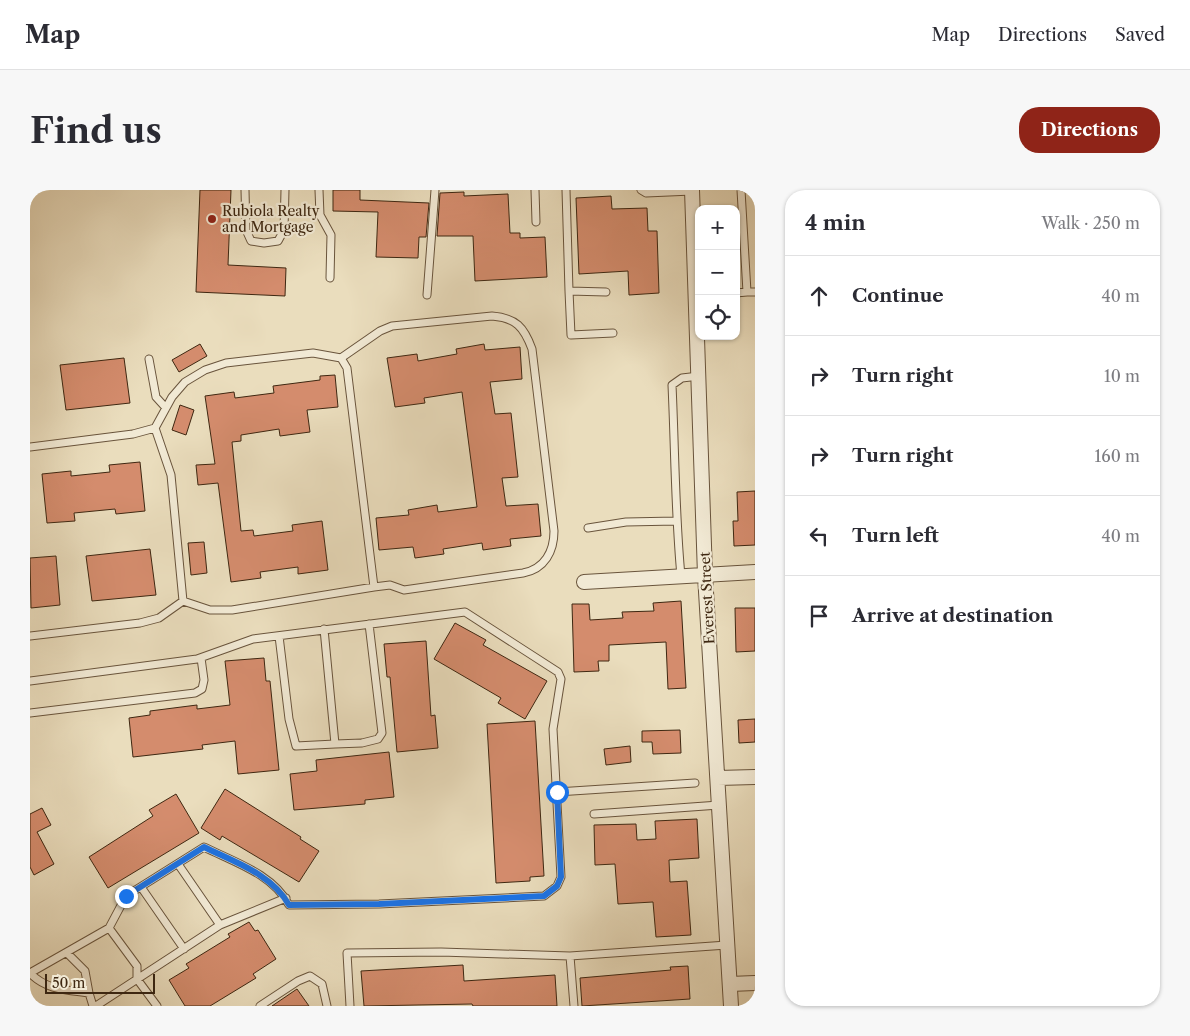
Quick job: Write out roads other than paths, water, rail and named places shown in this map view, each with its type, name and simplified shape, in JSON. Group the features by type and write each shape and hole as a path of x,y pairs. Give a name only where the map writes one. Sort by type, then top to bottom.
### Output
{"street":[{"name":"Everest Street","path":"692,191 695,253"},
{"name":"Everest Street","path":"698,340 705,575 731,1006"},
{"path":"584,582 755,572"},
{"path":"718,778 755,777"},
{"path":"730,984 755,983"}],"lane":[{"path":"245,190 246,230 251,241 264,243 278,241 284,230 285,190"},
{"path":"319,190 320,215 331,235 330,278"},
{"path":"426,295 435,190"},
{"path":"535,190 536,222"},
{"path":"566,190 571,335 613,333"},
{"path":"641,190 646,193 692,191"},
{"path":"741,190 746,292"},
{"path":"569,291 606,292"},
{"path":"740,292 755,292"},
{"path":"30,447 133,434 155,428 172,397 185,382 205,370 226,363 313,353 341,358 380,331 392,326 492,316 507,317 527,335 532,349 554,531 554,545 549,558 532,571 523,573 404,590 390,585 232,610 210,610 183,601"},
{"path":"341,358 347,368 374,587"},
{"path":"150,360 156,397 166,408"},
{"path":"681,576 676,521 677,468 672,385 682,378 699,376"},
{"path":"155,428 171,475 183,601"},
{"path":"588,528 626,522 676,521"},
{"path":"30,636 140,623 159,618 183,601"},
{"path":"30,681 201,658 253,640 324,629 464,612 558,672 561,680 558,712 554,729 561,877 557,886 544,896 379,904 289,905 283,893 264,876 204,847 126,896 109,928 30,973 39,983 57,989 89,993"},
{"path":"279,636 289,719 296,746 362,743 378,739 382,733 369,624"},
{"path":"324,629 335,744"},
{"path":"30,712 194,693 202,689 204,680 201,658"},
{"path":"557,792 695,783"},
{"path":"594,814 719,805"},
{"path":"178,864 220,925"},
{"path":"141,887 184,949"},
{"path":"67,953 85,971 89,993 95,1006 220,925 286,898"},
{"path":"109,928 137,966 137,979 157,1006"},
{"path":"350,1006 346,953 441,952 570,956 727,945"},
{"path":"570,956 574,1006"},
{"path":"260,1006 298,981 310,976 322,984 327,1006"}],"place":[{"name":"Rubiola Realty and Mortgage","path":"212,219"}]}
